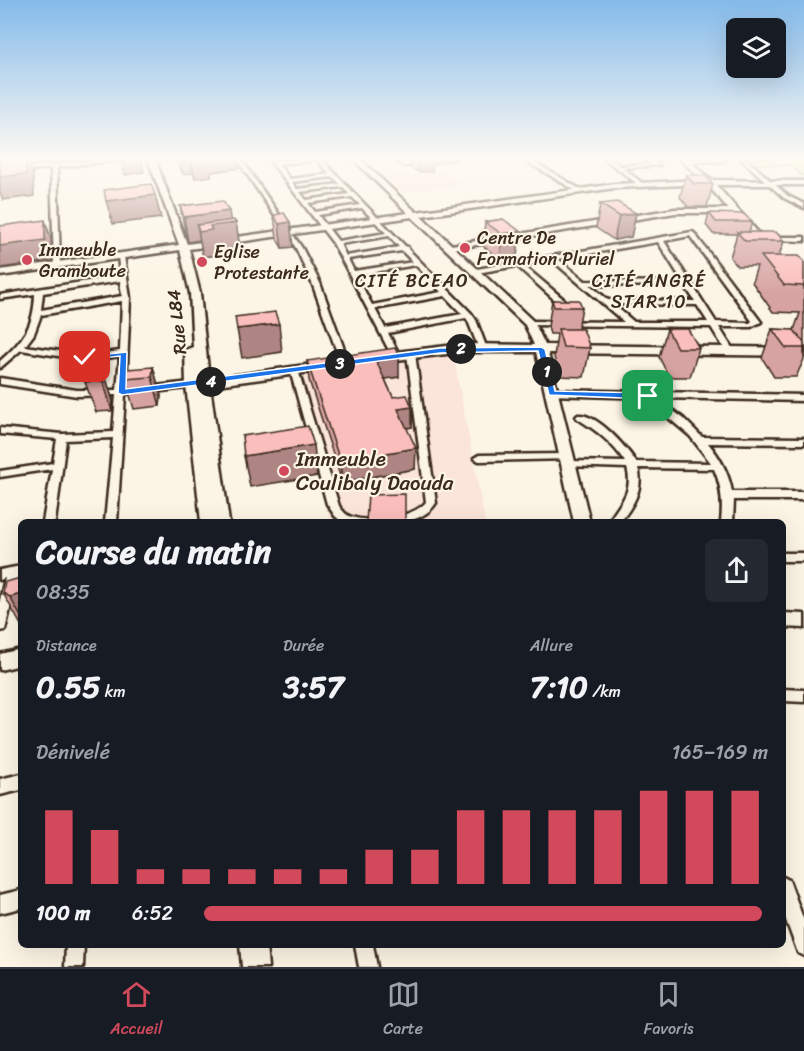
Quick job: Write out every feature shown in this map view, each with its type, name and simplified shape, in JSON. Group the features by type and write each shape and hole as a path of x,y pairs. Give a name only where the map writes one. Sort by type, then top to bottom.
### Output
{"street":[{"path":"55,204 57,265"},
{"name":"Rue L84","path":"164,204 181,247"},
{"name":"Rue L84","path":"166,204 195,293 198,384 208,519"},
{"path":"268,204 290,232 355,362"},
{"path":"307,204 336,243 354,273 396,356"},
{"path":"405,204 529,322 541,349 581,519"},
{"path":"0,273 486,204"},
{"path":"728,204 774,255"},
{"path":"314,214 365,206 468,315 483,349"},
{"path":"451,247 675,211 734,211"},
{"path":"336,243 392,234"},
{"path":"477,271 694,235 757,322 751,325 529,322"},
{"path":"759,239 804,239"},
{"path":"660,240 730,351"},
{"path":"345,258 406,248"},
{"path":"111,519 124,353 126,298 121,256"},
{"path":"553,258 632,324"},
{"path":"354,273 419,263"},
{"path":"518,264 586,323"},
{"path":"0,297 123,279"},
{"path":"585,283 688,284"},
{"path":"0,365 21,348 35,326 39,313 39,291"},
{"path":"372,307 447,293"},
{"path":"39,313 126,298"},
{"path":"608,302 700,303"},
{"path":"383,331 468,315"},
{"path":"21,348 89,358 124,353"},
{"path":"0,381 77,393 122,393 411,354 483,349 804,352"},
{"path":"411,354 431,503 427,510 411,519"},
{"path":"294,370 332,504 338,514 346,519"},
{"name":"Rue L84","path":"198,384 220,519"},
{"path":"552,393 804,398"},
{"path":"648,396 675,415 700,440 717,466 728,496 727,519"},
{"path":"581,417 607,432 627,454 632,466 634,490 629,504 616,519"},
{"path":"0,430 62,436 117,435"},
{"path":"49,519 62,436"},
{"path":"700,440 804,441"},
{"path":"479,458 568,460 632,466 717,466"},
{"path":"0,474 58,465"},
{"path":"728,496 804,496"},
{"path":"786,557 804,557"},
{"path":"0,626 11,572"},
{"path":"786,620 804,621"},
{"path":"0,662 18,658"},
{"path":"786,695 804,696"},
{"path":"0,787 18,783"},
{"path":"786,895 804,947"},
{"path":"0,904 18,900"},
{"path":"74,967 75,948"},
{"path":"253,948 255,967"},
{"path":"365,948 368,967"}],"shaded area":[{"path":"453,354 484,519 330,519 288,375"}],"building":[{"path":"225,204 229,211 184,217 180,206"},
{"path":"600,204 621,204 636,213 619,216"},
{"path":"284,213 290,222 279,224 274,215"},
{"path":"709,213 744,214 752,222 716,222"},
{"path":"503,219 520,231 502,234 485,222"},
{"path":"45,220 45,240 0,246 0,226"},
{"path":"234,220 236,223 210,226 212,230 199,232 197,225"},
{"path":"737,232 776,232 784,241 745,241"},
{"path":"761,256 799,256 804,261 804,286 784,285"},
{"path":"552,300 579,300 582,307 554,307"},
{"path":"275,312 279,324 237,329 235,317"},
{"path":"558,329 583,329 590,348 563,347"},
{"path":"667,329 688,329 699,348 677,348"},
{"path":"772,329 794,330 804,343 804,348 786,348"},
{"path":"395,348 399,357 376,361 393,397 407,395 412,407 398,409 416,448 340,461 307,361"},
{"path":"153,367 152,377 125,379 127,369"},
{"path":"90,372 104,372 103,381 85,382"},
{"path":"308,426 314,445 244,456 242,436"},
{"path":"405,494 405,519 366,519 368,495"},
{"path":"18,579 18,595 10,597 3,593 5,582"}],"place":[{"name":"Centre De Formation Pluriel","path":"465,248"},
{"name":"Immeuble Gramboute","path":"27,260"},
{"name":"Eglise Protestante","path":"202,262"},
{"name":"Immeuble Coulibaly Daouda","path":"284,471"}],"district":[{"name":"CITÉ BCEAO","path":"412,281"},
{"name":"CITÉ ANGRÉ STAR 10","path":"649,291"}],"route":[{"path":"85,357 97,358 124,353 122,393 440,350 541,349 552,393 648,396"}]}
